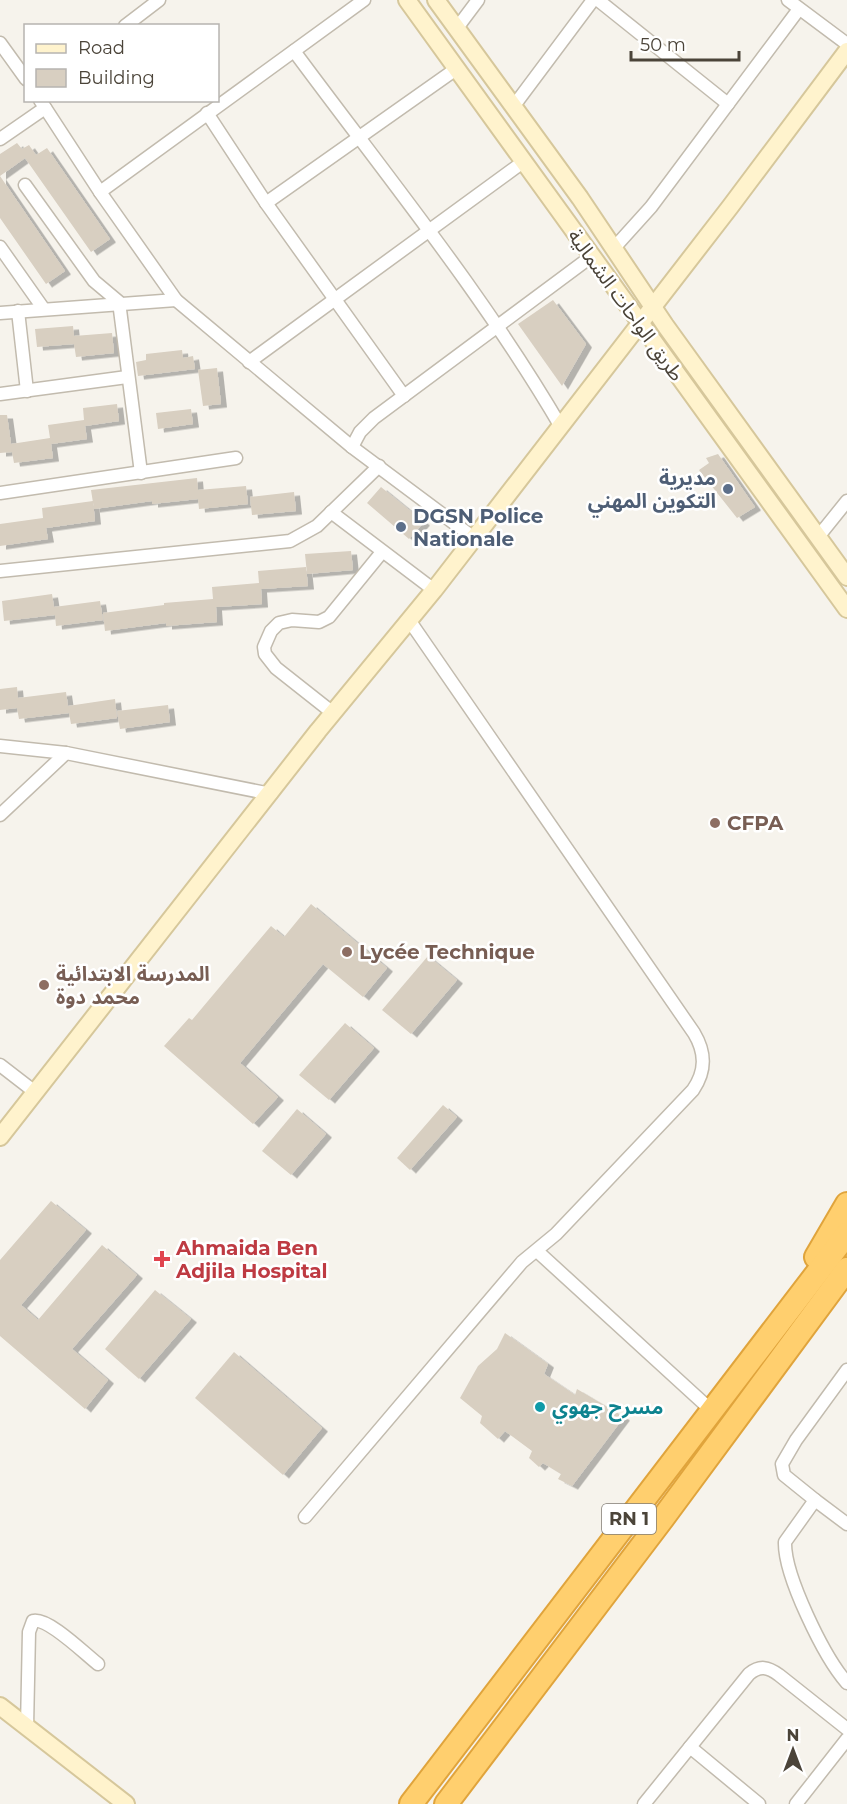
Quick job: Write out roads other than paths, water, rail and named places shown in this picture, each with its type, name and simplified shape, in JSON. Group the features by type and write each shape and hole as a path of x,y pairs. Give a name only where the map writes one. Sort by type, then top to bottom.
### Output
{"highway":[{"path":"790,1307 838,1216 847,1204"},
{"name":"RN 1","path":"411,1804 847,1234"},
{"name":"RN 1","path":"446,1804 656,1527 847,1269"},
{"path":"784,1354 801,1343 847,1295"}],"street":[{"path":"127,24 159,0"},
{"path":"100,192 364,0"},
{"name":"طريق الواحات الشمالية","path":"407,0 847,609"},
{"name":"طريق الواحات الشمالية","path":"436,0 614,248 654,305 665,325 847,577"},
{"path":"457,28 478,0"},
{"path":"513,107 593,0"},
{"path":"598,0 728,104"},
{"path":"788,0 847,44"},
{"path":"614,248 651,207 800,9"},
{"path":"0,44 24,76"},
{"path":"294,51 428,231 534,381 561,427"},
{"path":"0,1137 333,713 434,590 847,51"},
{"path":"266,203 456,69"},
{"path":"0,139 43,104 100,192 176,300 352,447 474,538"},
{"path":"207,113 266,203 404,396"},
{"path":"249,362 523,162"},
{"path":"25,185 94,281 119,302 141,472"},
{"path":"0,247 43,308"},
{"path":"352,447 365,426 592,256"},
{"path":"0,313 119,302 176,300"},
{"path":"18,311 27,391"},
{"path":"0,394 127,377"},
{"path":"0,493 236,458"},
{"path":"0,572 290,541 317,526 379,466"},
{"path":"818,537 847,501"},
{"path":"331,512 434,590"},
{"path":"333,713 276,668 266,654 266,640 271,631 286,620 319,622 329,617 382,552"},
{"path":"305,1518 522,1262 556,1234 693,1090 700,1080 704,1056 700,1044 669,996 409,620"},
{"path":"0,746 66,753 271,794"},
{"path":"0,815 66,753"},
{"path":"0,1065 35,1092"},
{"path":"537,1251 711,1410"},
{"path":"847,1370 796,1440 782,1464 784,1475 847,1524"},
{"path":"815,1500 791,1529 785,1542 785,1552 797,1588 822,1645 847,1683"},
{"path":"27,1727 29,1632 33,1622 42,1621 98,1664"},
{"path":"644,1804 749,1674 759,1668 770,1669 779,1675 847,1729"},
{"path":"0,1706 118,1802"},
{"path":"796,1804 847,1739"},
{"path":"690,1747 759,1804"}],"place":[{"name":"مديرية التكوين المهني","path":"728,489"},
{"name":"DGSN Police Nationale","path":"401,527"},
{"name":"CFPA","path":"715,823"},
{"name":"Lycée Technique","path":"347,952"},
{"name":"المدرسة الابتدائية محمد دوة","path":"44,985"},
{"name":"Ahmaida Ben Adjila Hospital","path":"162,1259"},
{"name":"مسرح جهوي","path":"540,1407"}]}
